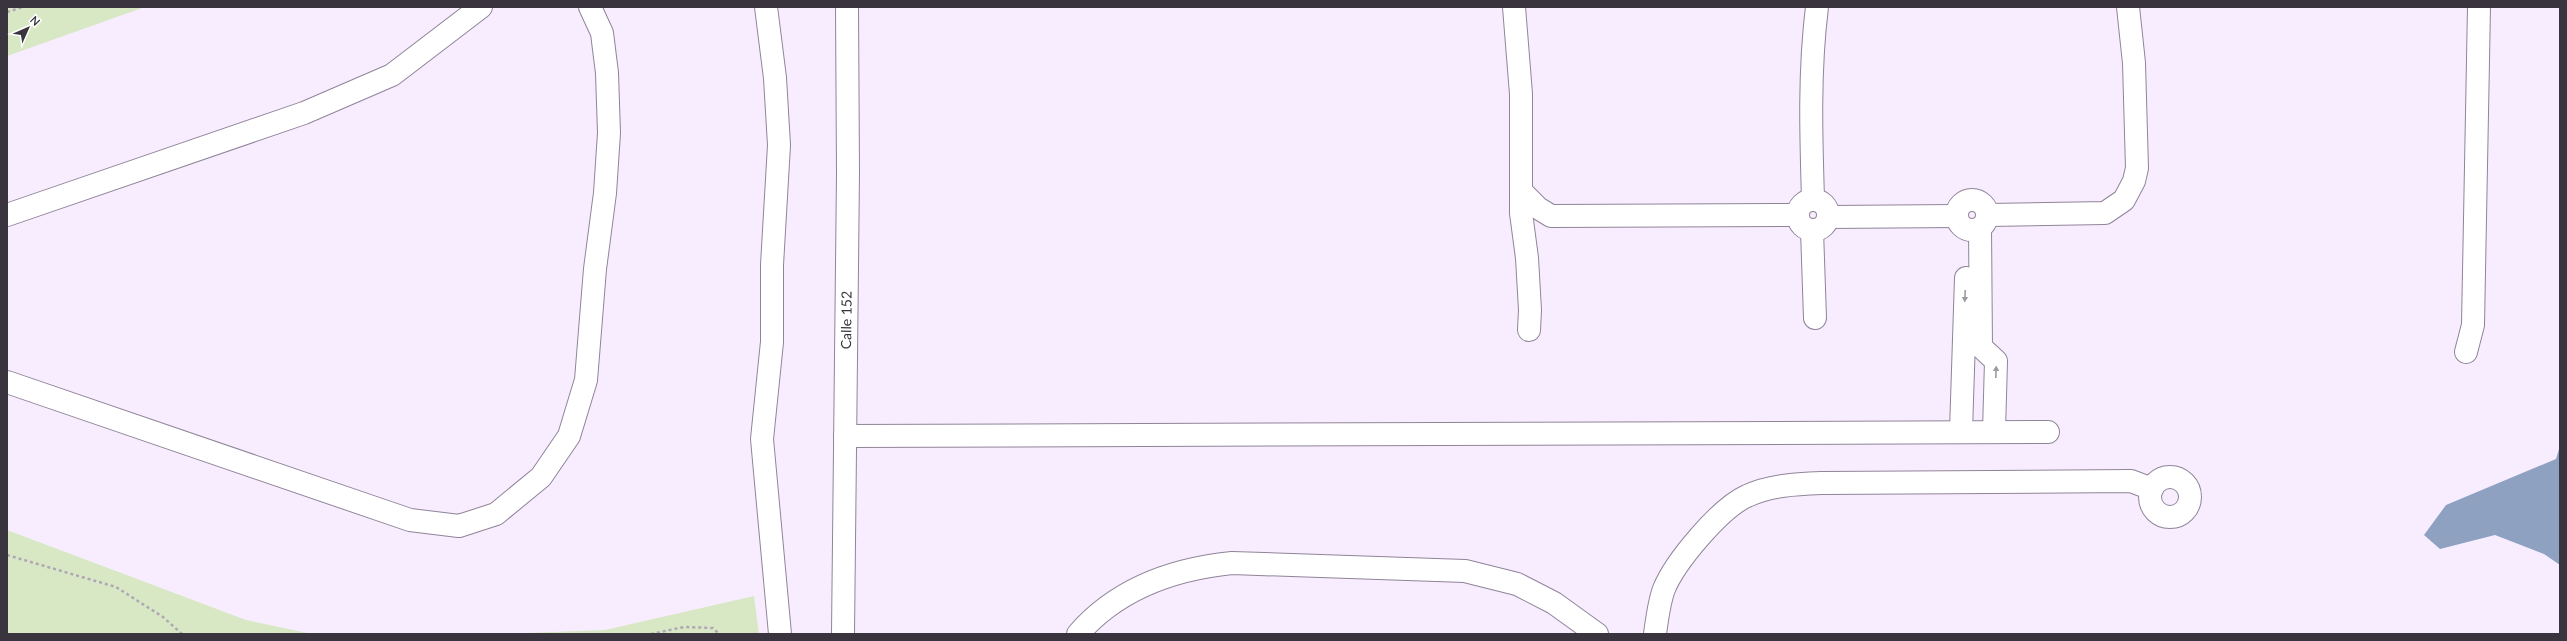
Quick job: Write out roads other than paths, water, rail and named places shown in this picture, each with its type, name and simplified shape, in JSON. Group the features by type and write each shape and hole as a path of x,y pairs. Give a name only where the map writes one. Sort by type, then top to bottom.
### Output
{"street":[{"path":"7,215 304,113 392,75 481,7"},
{"path":"7,382 410,520 459,526 496,514 541,477 569,436 586,380 595,269 605,193 609,133 608,73 602,33 590,7"},
{"path":"766,7 775,78 779,145 772,265 772,342 762,439 780,634"},
{"name":"Calle 152","path":"843,634 848,7"},
{"path":"1514,7 1521,94 1521,213 1526,242 1530,310 1529,330"},
{"path":"1813,199 1810,141 1813,38 1816,7"},
{"path":"1828,217 1972,222 2105,213 2124,200 2134,181 2137,168 2134,64 2128,7"},
{"path":"2466,352 2473,325 2479,7"},
{"path":"1521,191 1538,208 1551,216 1804,223 1820,229 1826,224 1828,217 1827,208 1821,202 1813,199 1802,204 1804,223 1815,318"},
{"path":"1526,242 1551,216"},
{"path":"1961,431 1967,239 1972,222"},
{"path":"1972,222 1981,347 1996,361 1994,432"},
{"path":"845,436 1961,431 2048,432"},
{"path":"1643,634 1657,624 1664,589 1684,556 1711,524 1746,496 1782,485 1822,483 2131,481 2152,489"},
{"path":"1078,634 1113,602 1140,586 1167,574 1198,566 1232,563 1465,571 1517,584 1554,603 1597,634"}],"water":[{"path":"2560,446 2560,565 2544,554 2495,535 2440,549 2424,535 2446,505 2556,459"}]}
